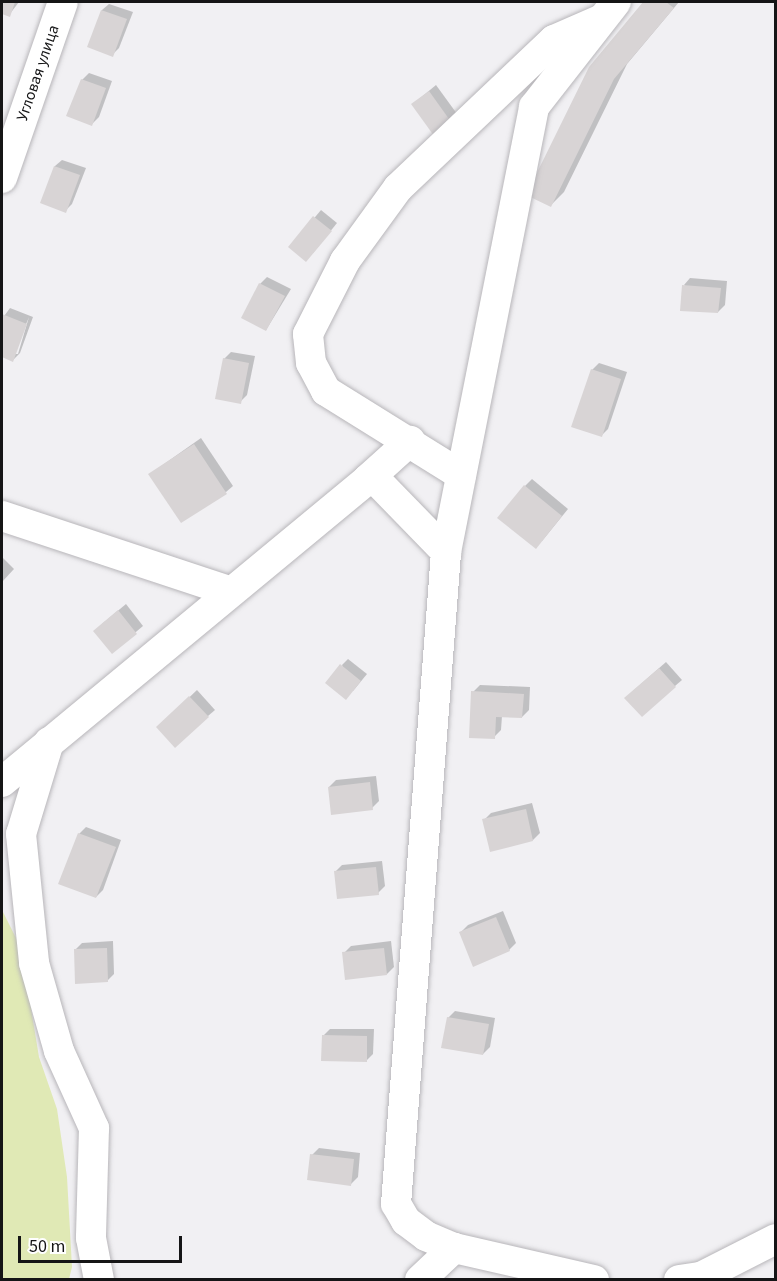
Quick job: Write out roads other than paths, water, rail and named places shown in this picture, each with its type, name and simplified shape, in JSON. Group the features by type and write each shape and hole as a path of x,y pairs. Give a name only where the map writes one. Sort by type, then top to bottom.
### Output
{"street":[{"name":"Угловая улица","path":"2,178 63,2"},
{"path":"461,475 410,441 326,391 311,363 308,334 345,261 398,188 554,40 609,10"},
{"path":"594,1280 454,1248 426,1236 406,1221 396,1204 446,552 534,107 609,10"},
{"path":"2,782 229,591 368,479 410,441"},
{"path":"368,479 378,482 446,552"},
{"path":"2,516 229,591"},
{"path":"49,742 21,834 22,846 34,963 59,1051 94,1128 91,1238 99,1280"},
{"path":"679,1280 702,1277 776,1239"},
{"path":"420,1280 454,1248"}]}
